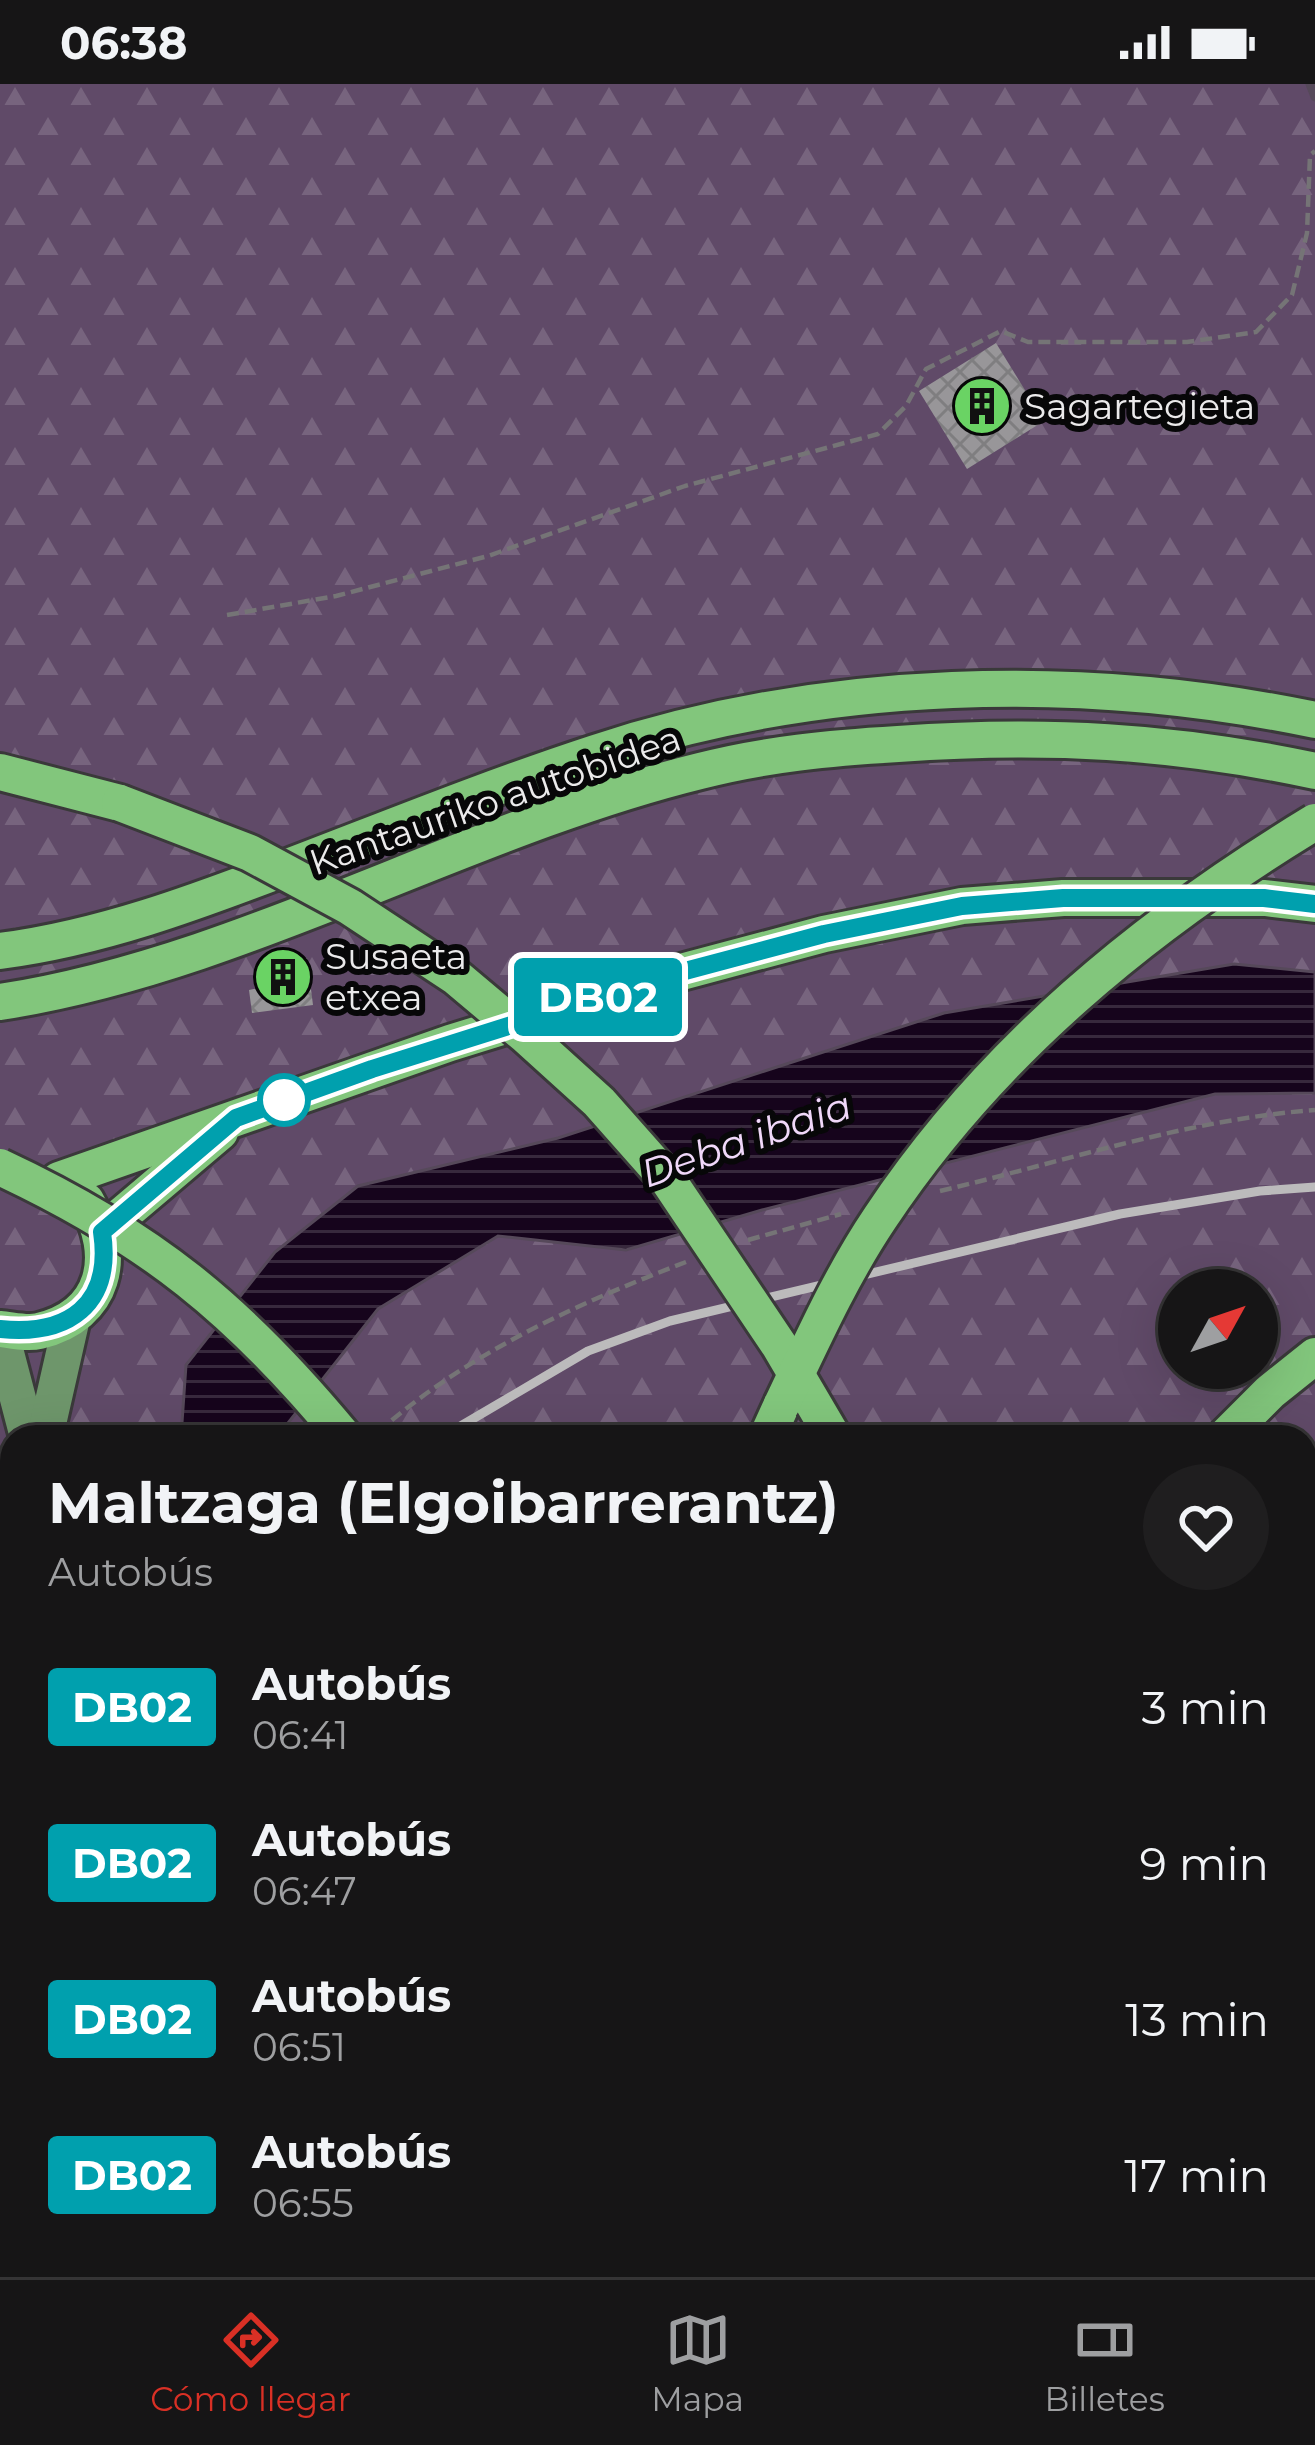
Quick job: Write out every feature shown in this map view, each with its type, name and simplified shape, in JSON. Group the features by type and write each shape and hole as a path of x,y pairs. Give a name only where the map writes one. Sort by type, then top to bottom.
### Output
{"highway":[{"name":"Kantauriko autobidea","path":"0,951 40,946 179,908 596,753 710,719 937,691 1037,691 1194,699 1315,720"},
{"name":"Kantauriko autobidea","path":"0,1002 42,996 147,966 699,771 804,750 1006,736 1138,742 1315,771"},
{"path":"0,772 120,803 250,853 350,908 456,977 598,1102 668,1180 779,1345 826,1425"},
{"path":"775,1420 826,1313 878,1221 930,1148 1006,1059 1086,984 1157,927 1315,822"},
{"path":"58,1180 430,1050 670,975 824,934 962,906 1063,898 1264,898 1315,904"},
{"path":"102,1232 236,1118"},
{"path":"0,1167 70,1200 160,1256 228,1310 287,1367 334,1425"},
{"path":"0,1177 37,1173 58,1180 88,1203 102,1232 105,1252 100,1280 72,1318 35,1332 0,1329"},
{"path":"1238,1425 1315,1357"}],"main road":[{"path":"47,1425 72,1318"},
{"path":"0,1329 25,1425"}],"path":[{"path":"227,615 336,596 488,556 685,486 878,434 906,406 926,369 1001,331 1028,342 1187,343 1256,332 1292,295 1307,233 1310,155 1315,151"},
{"path":"387,1425 415,1400"}],"green space":[{"path":"0,84 1315,84 1315,1425 0,1425"}],"water":[{"name":"Deba ibaia","path":"1234,964 1315,972 1315,1093 1215,1094 762,1210 626,1250 498,1236 378,1309 286,1425 182,1425 186,1365 275,1252 358,1186 558,1138 944,1013"}],"building":[{"name":"Sagartegieta","path":"996,343 1044,421 967,469 919,391"},
{"name":"Susaeta etxea","path":"307,958 313,1005 252,1013 249,990 258,988 255,965"}],"waterway":[{"path":"1310,84 1315,97"}],"railway":[{"path":"462,1425 588,1351 670,1321 1120,1214 1315,1187"}],"bus line":[{"name":"DB02","path":"0,1329 35,1332 72,1318 100,1280 105,1252 102,1232 236,1118 450,1043 670,975 824,934 962,906 1063,898 1264,898 1315,904"}],"place":[{"name":"Sagartegieta","path":"982,406"},
{"name":"Susaeta etxea","path":"283,977"}]}
